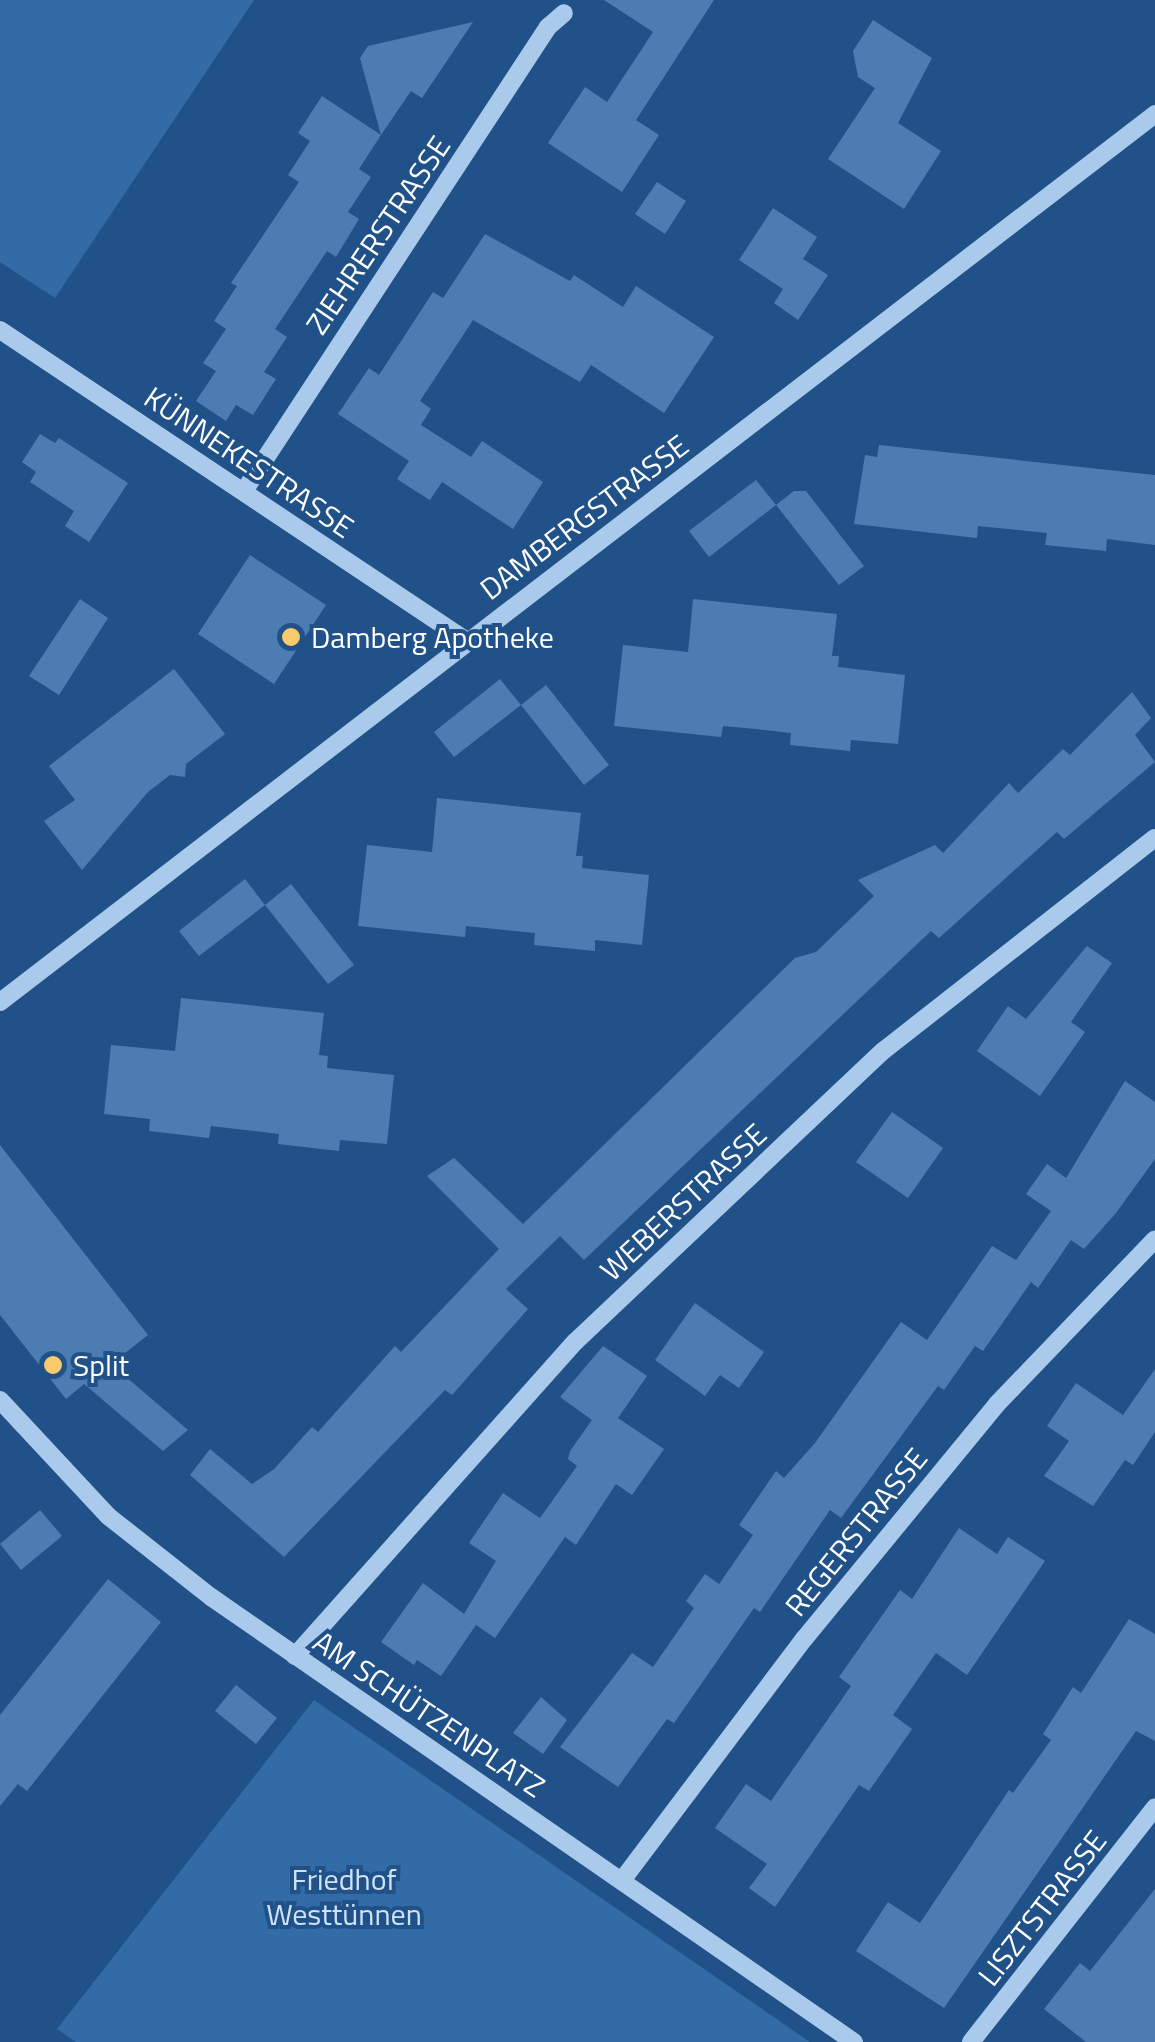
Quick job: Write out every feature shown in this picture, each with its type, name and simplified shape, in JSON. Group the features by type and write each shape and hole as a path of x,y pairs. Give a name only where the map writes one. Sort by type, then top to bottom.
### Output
{"street":[{"name":"ZIEHRERSTRASSE","path":"244,491 564,13"},
{"name":"DAMBERGSTRASSE","path":"0,1002 1155,114"},
{"name":"KÜNNEKESTRASSE","path":"0,330 467,641"},
{"name":"WEBERSTRASSE","path":"295,1656 574,1342 883,1051 1155,838"},
{"name":"REGERSTRASSE","path":"623,1879 804,1639 997,1404 1155,1239"},
{"name":"AM SCHÜTZENPLATZ","path":"0,1400 108,1516 295,1656 854,2042"},
{"name":"LISZTSTRASSE","path":"972,2042 1155,1807"}],"green space":[{"path":"0,0 254,0 55,298 0,262"},
{"name":"Friedhof Westtünnen","path":"314,1700 810,2042 76,2042 57,2029"}],"building":[{"path":"604,0 714,0 636,120 659,135 622,192 548,143 585,87 607,102 653,32"},
{"path":"873,20 932,58 898,123 941,151 904,209 828,159 875,88 858,77 853,51"},
{"path":"473,22 422,98 411,91 381,135 360,58 368,46"},
{"path":"322,96 381,135 359,169 371,177 348,212 359,219 336,257 327,251 275,329 287,337 264,372 276,379 253,415 236,405 226,421 196,401 216,371 203,363 226,329 214,321 237,286 231,283 299,182 288,175 310,141 298,133"},
{"path":"657,182 686,201 665,234 635,214"},
{"path":"773,208 817,237 803,259 828,275 798,320 774,303 783,289 739,260"},
{"path":"485,234 570,281 574,275 623,307 636,286 714,337 664,413 591,365 580,382 473,320 420,401 431,409 421,425 471,457 482,441 543,482 513,529 442,482 430,500 397,479 409,461 338,414 369,368 379,375 433,292 443,298"},
{"path":"40,434 55,443 59,438 128,483 89,542 65,526 74,511 30,482 36,472 22,462"},
{"path":"879,445 1155,475 1155,545 1107,539 1106,551 1045,545 1047,533 978,526 977,538 854,524 865,455 877,457"},
{"path":"756,480 776,505 709,557 689,531"},
{"path":"794,491 806,491 864,566 839,585 776,505"},
{"path":"250,555 326,605 274,684 198,634"},
{"path":"80,599 108,618 59,695 29,676"},
{"path":"693,599 837,614 832,656 839,656 838,667 905,675 898,744 851,740 850,751 790,745 791,733 756,729 723,726 721,737 614,726 623,645 688,652"},
{"path":"174,669 225,734 186,764 185,777 170,775 148,792 82,870 44,821 75,800 49,766"},
{"path":"500,679 521,705 454,757 434,732"},
{"path":"546,685 609,765 584,785 521,705"},
{"path":"1132,692 1151,718 1135,735 1155,762 1064,839 1057,832 939,938 931,931 584,1260 560,1236 506,1289 528,1309 452,1395 445,1390 284,1557 190,1475 210,1449 252,1484 274,1469 312,1427 318,1432 395,1346 401,1352 499,1249 427,1176 454,1158 523,1224 795,958 816,952 874,896 858,880 935,845 943,853 1009,783 1018,793 1063,749 1070,755"},
{"path":"437,798 581,813 576,856 583,856 582,868 649,875 642,945 595,940 595,951 534,945 535,933 466,926 465,937 358,926 367,845 432,852"},
{"path":"245,879 265,905 199,956 179,931"},
{"path":"291,884 354,965 328,984 265,905"},
{"path":"1087,946 1112,963 1071,1022 1085,1032 1040,1096 977,1051 1008,1006 1026,1019"},
{"path":"181,998 324,1013 319,1055 328,1056 327,1068 394,1075 387,1144 340,1140 339,1151 278,1144 279,1134 211,1126 209,1138 149,1131 150,1119 104,1114 111,1045 175,1051"},
{"path":"1125,1081 1155,1102 1155,1159 1116,1213 1084,1249 1071,1240 1038,1288 1031,1282 983,1351 975,1346 944,1390 938,1386 841,1518 830,1510 760,1612 754,1608 674,1723 667,1719 618,1787 560,1747 632,1653 653,1667 694,1608 686,1601 705,1574 719,1584 753,1535 739,1525 776,1471 784,1478 815,1443 901,1322 927,1340 992,1246 1016,1260 1051,1211 1026,1194 1047,1164 1066,1178"},
{"path":"892,1112 943,1148 908,1198 856,1162"},
{"path":"0,1145 148,1335 111,1364 188,1430 163,1451 84,1384 66,1399 0,1315"},
{"path":"695,1303 764,1352 739,1388 720,1375 705,1396 655,1360"},
{"path":"603,1346 647,1376 618,1418 664,1449 632,1495 616,1484 576,1545 565,1537 495,1638 476,1625 441,1676 417,1660 414,1665 381,1642 423,1583 464,1614 496,1561 469,1543 503,1493 540,1518 577,1466 568,1459 570,1451 592,1420 560,1397"},
{"path":"1155,1369 1155,1432 1133,1465 1125,1460 1093,1506 1044,1476 1069,1441 1047,1426 1076,1383 1123,1415"},
{"path":"40,1510 62,1536 21,1570 0,1544"},
{"path":"959,1528 997,1554 1008,1537 1045,1561 967,1675 936,1653 893,1715 912,1729 869,1791 859,1785 775,1907 749,1888 767,1864 715,1828 746,1784 771,1801 851,1686 839,1677 900,1590 912,1599"},
{"path":"108,1579 161,1622 27,1791 18,1784 0,1806 0,1715"},
{"path":"1129,1619 1155,1634 1155,1741 1136,1731 944,2008 856,1951 888,1902 920,1923 1009,1790 1013,1793 1051,1740 1043,1734 1073,1687 1081,1693"},
{"path":"236,1685 277,1718 256,1744 215,1711"},
{"path":"541,1697 567,1720 543,1754 513,1733"},
{"path":"1155,1889 1155,2042 1086,2042 1044,2009 1080,1963 1090,1971"}],"place":[{"name":"Damberg Apotheke","path":"291,637"},
{"name":"Split","path":"53,1365"}]}
